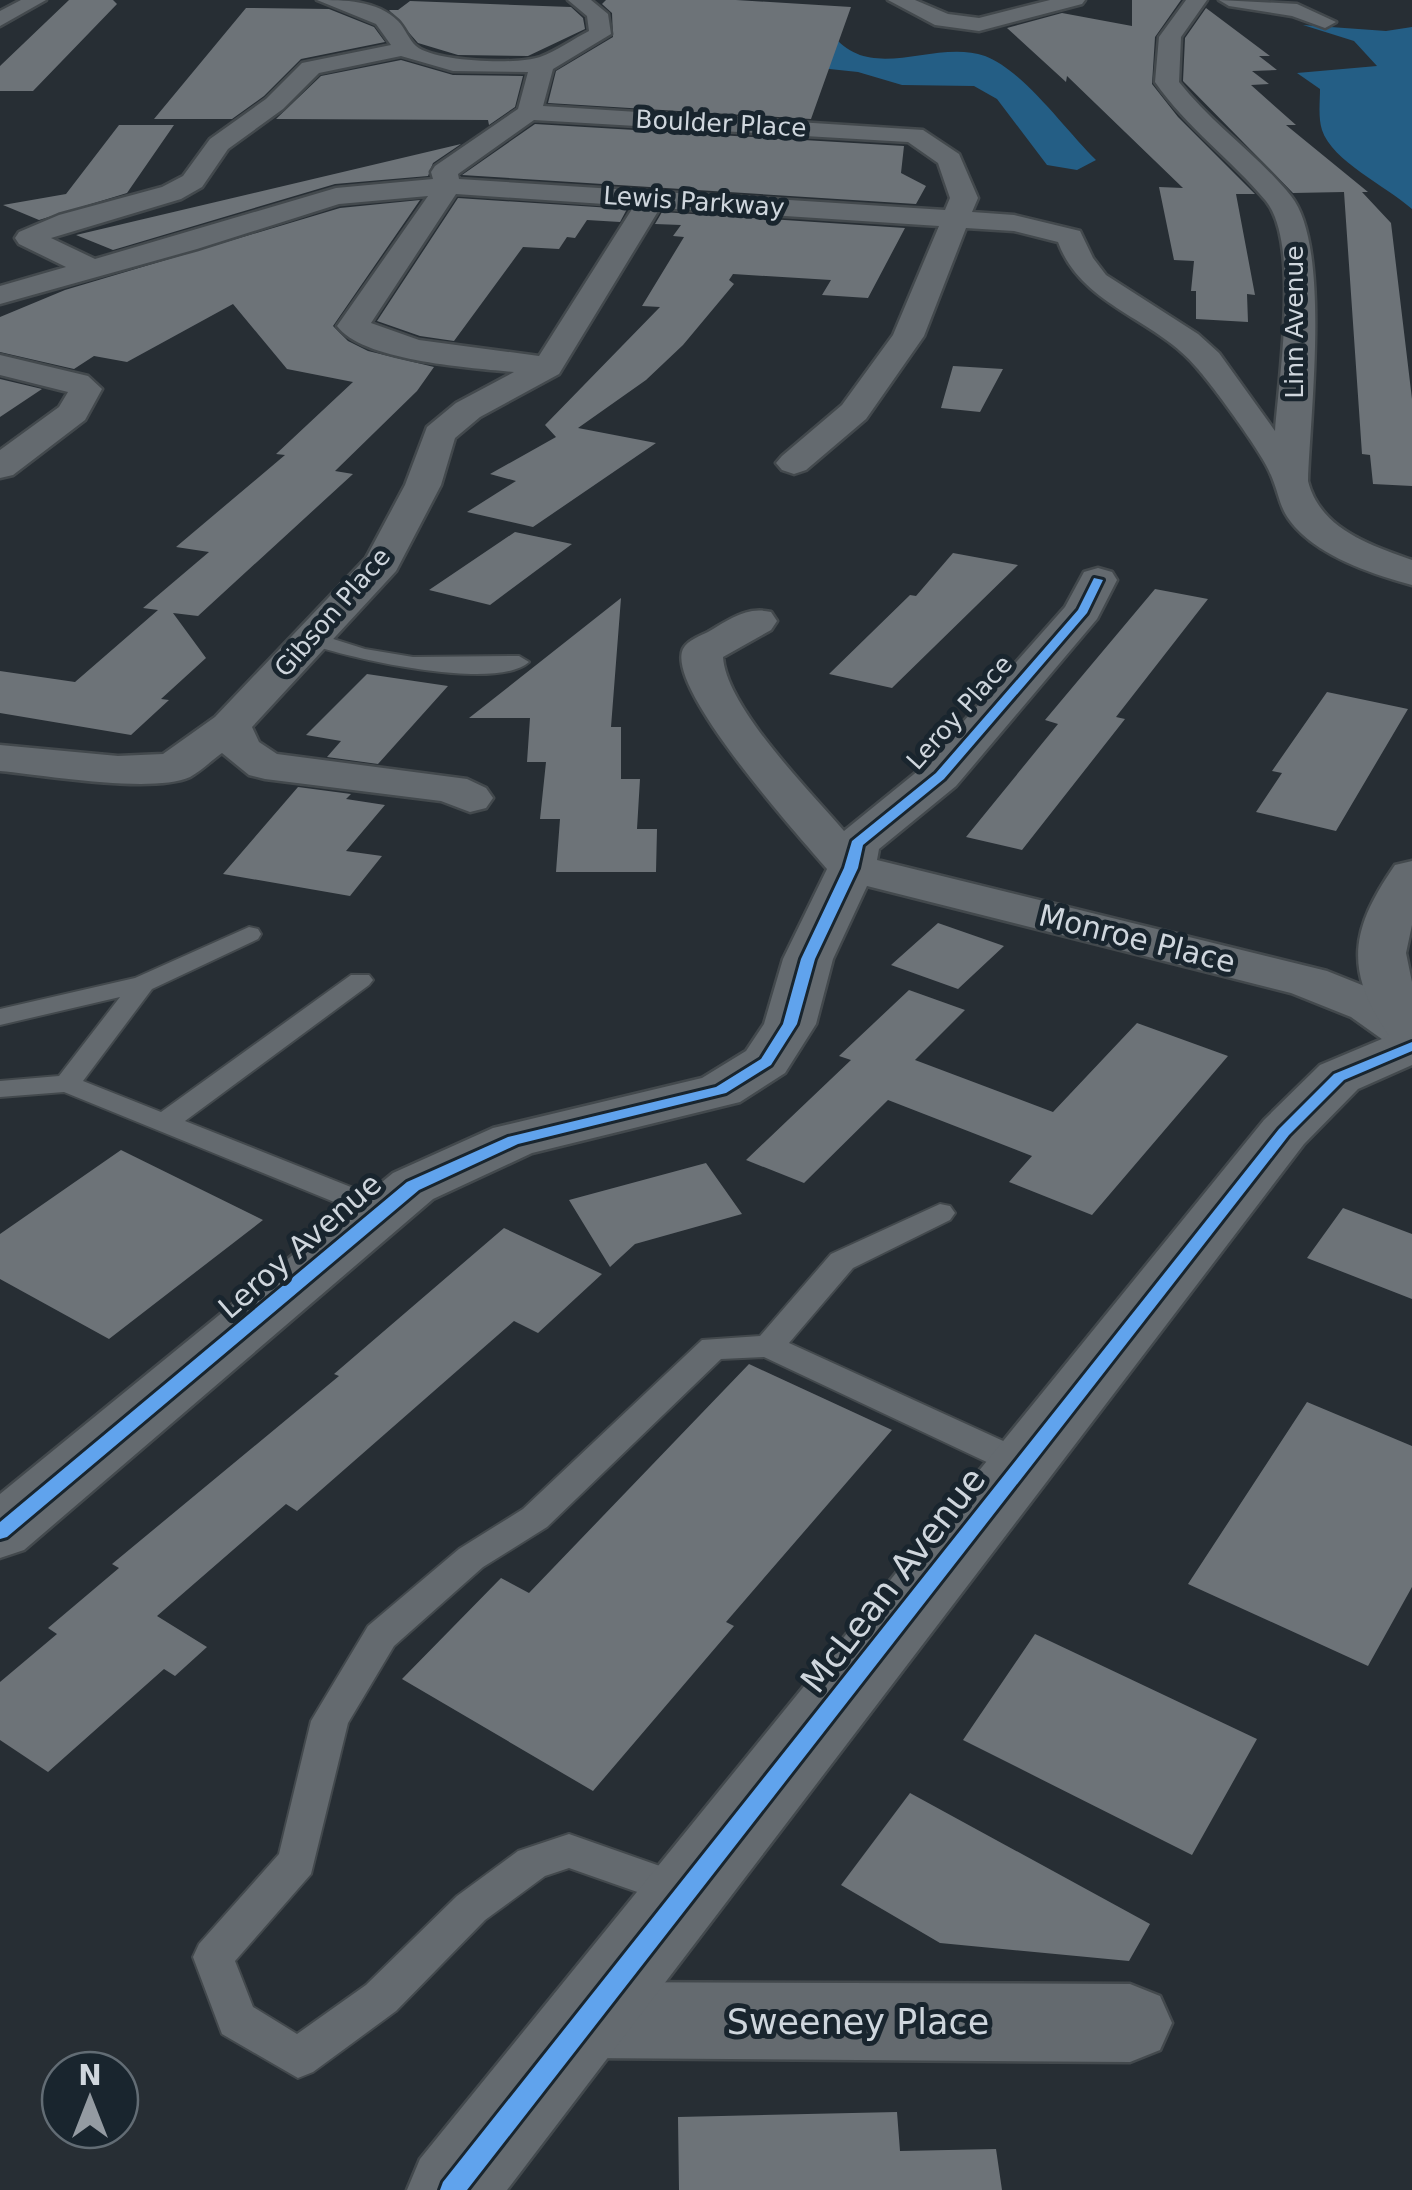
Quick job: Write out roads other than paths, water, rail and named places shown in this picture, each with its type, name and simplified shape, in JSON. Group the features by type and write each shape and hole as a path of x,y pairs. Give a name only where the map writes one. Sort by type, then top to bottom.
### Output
{"street":[{"path":"0,20 36,0"},
{"path":"326,0 389,20 399,31 404,50"},
{"path":"90,268 29,238 68,218 162,195 192,183 210,153 233,130 283,96 302,71 316,65 404,50 415,56 469,65 542,65 600,34 597,14 578,0"},
{"path":"898,0 943,20 978,25 1075,0"},
{"name":"Linn Avenue","path":"1197,0 1170,38 1167,82 1192,114 1281,201 1292,223 1300,257 1292,498 1316,526 1360,552 1412,573"},
{"path":"1229,0 1298,10 1325,22"},
{"path":"542,65 528,112 444,172 448,186 353,326 365,334 411,347 548,367 653,197"},
{"name":"Boulder Place","path":"528,112 914,135 950,159 964,198 953,218"},
{"name":"Lewis Parkway","path":"0,295 336,196 448,186 1014,223 1070,237 1078,260 1096,281 1187,341 1208,360 1290,476"},
{"path":"794,463 854,412 908,336 953,218"},
{"path":"0,365 76,383 86,389 73,413 0,467"},
{"name":"Gibson Place","path":"0,758 118,769 174,766 236,738 311,638 382,563 423,485 439,434 468,410 548,367"},
{"name":"Leroy Place","path":"851,868 857,844 940,776 1082,610 1098,580"},
{"path":"757,621 702,652 703,677 754,754 851,868"},
{"path":"236,738 265,766 452,789 470,798"},
{"name":"Monroe Place","path":"851,868 1328,988 1370,1006 1412,1034"},
{"name":"Leroy Avenue","path":"0,1532 414,1186 513,1140 721,1090 766,1062 790,1024 808,959 851,868"},
{"path":"1406,896 1381,938 1381,967 1391,997 1412,1034"},
{"name":"McLean Avenue","path":"452,2190 1301,1112 1339,1078 1412,1046"},
{"name":"Sweeney Place","path":"585,2020 1130,2023"}],"lane":[{"path":"311,638 372,659 434,667 518,662"},
{"path":"0,1017 143,984 249,934"},
{"path":"164,1123 360,980"},
{"path":"67,1084 143,984"},
{"path":"0,1090 67,1084 381,1210"},
{"path":"769,1346 842,1261 940,1213"},
{"path":"686,1892 570,1851 532,1863 472,1908 382,1998 298,2058 238,2020 213,1957 297,1862 330,1721 382,1636 471,1558 536,1518 713,1348 769,1346 824,1376 1022,1464"}]}
